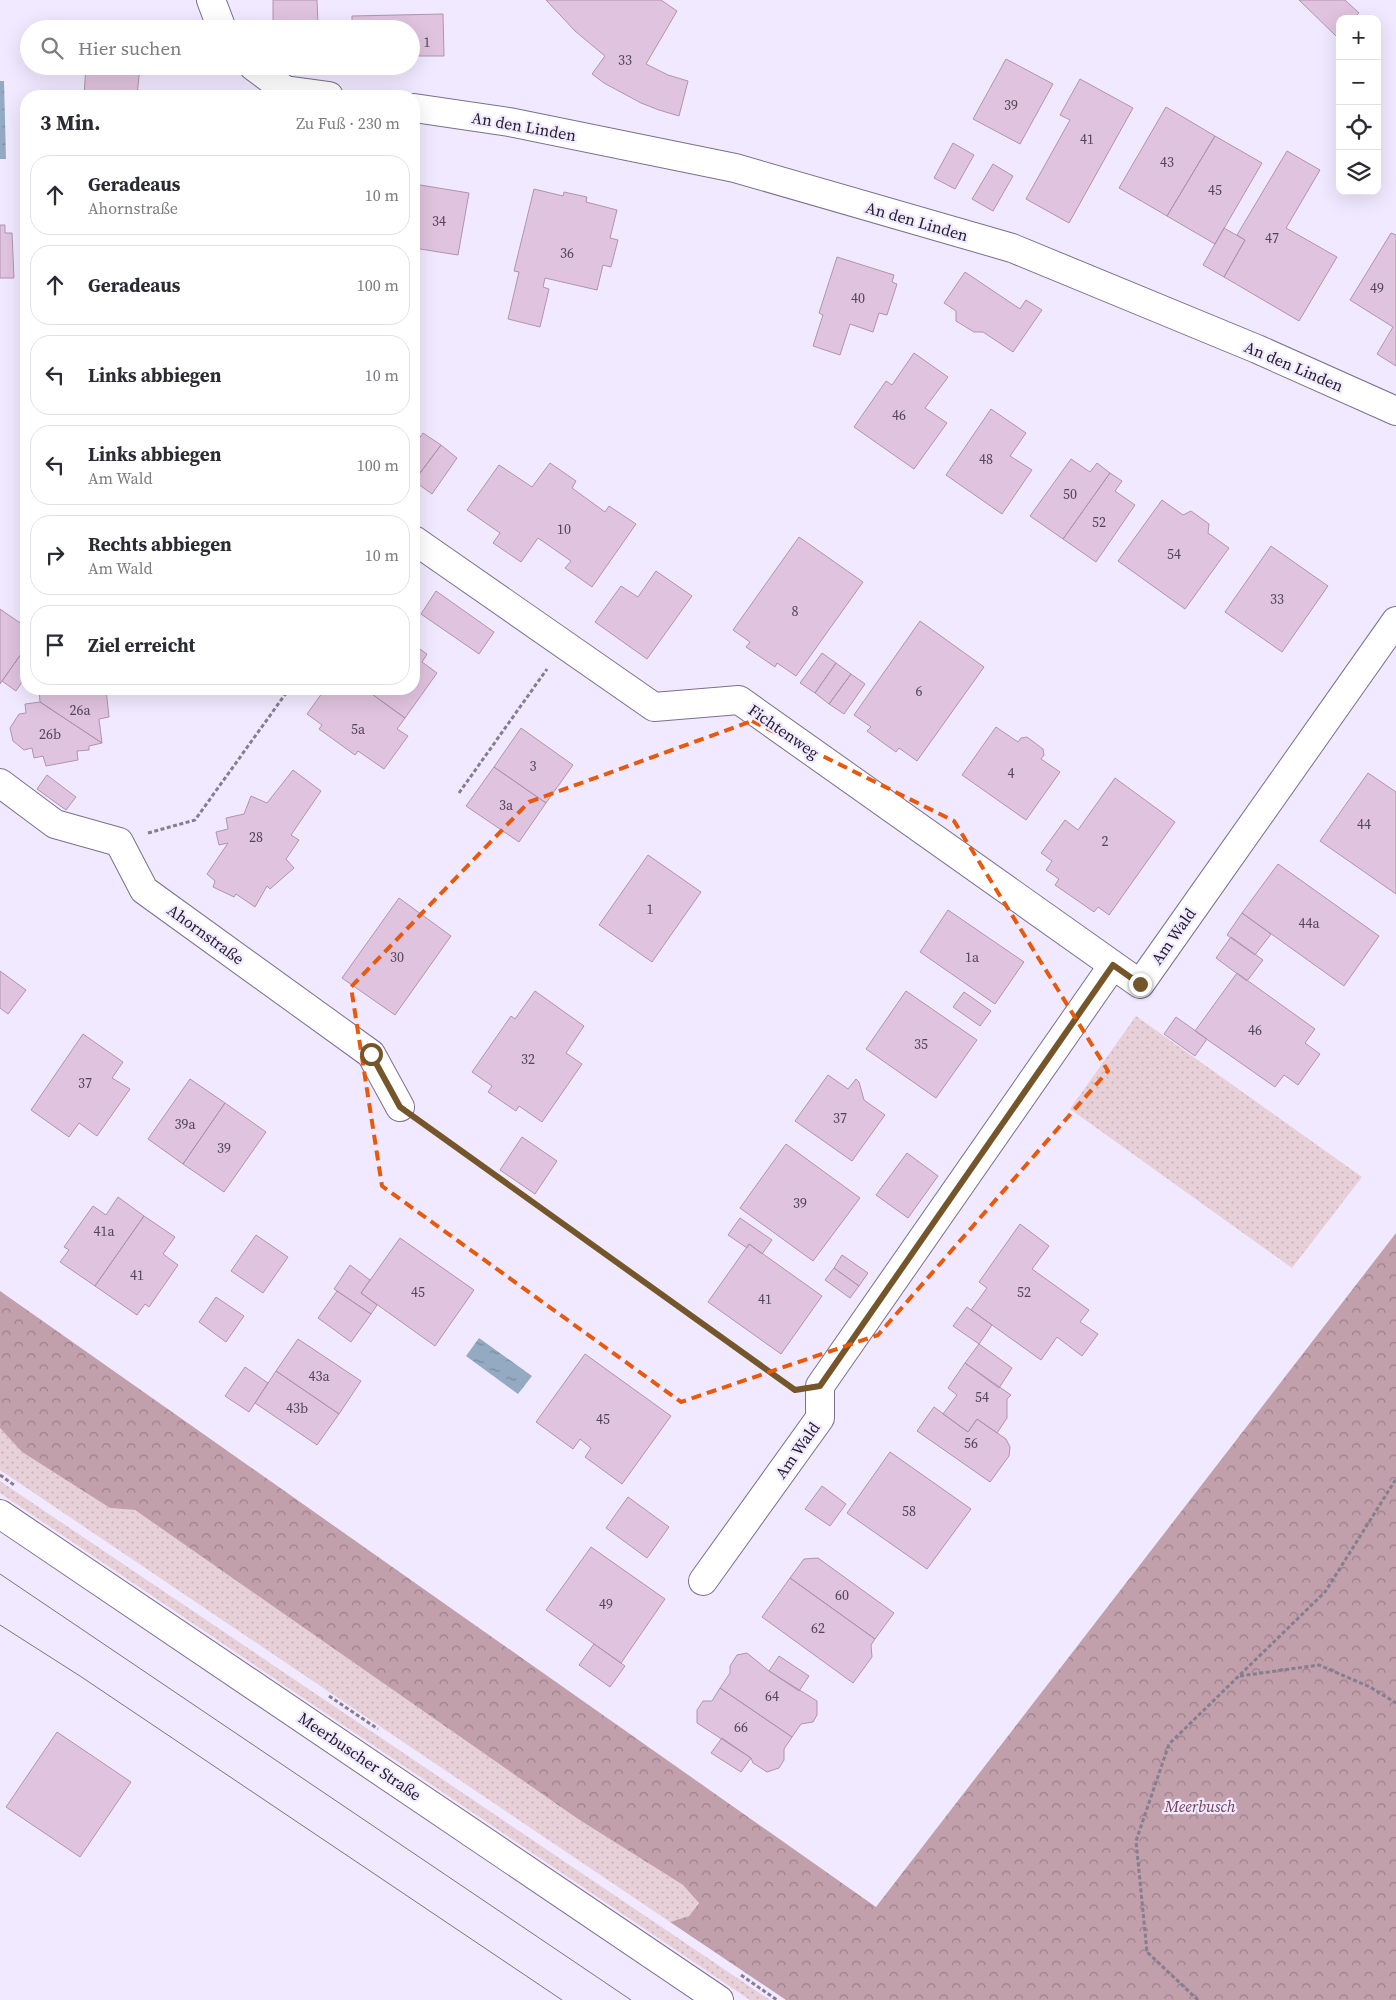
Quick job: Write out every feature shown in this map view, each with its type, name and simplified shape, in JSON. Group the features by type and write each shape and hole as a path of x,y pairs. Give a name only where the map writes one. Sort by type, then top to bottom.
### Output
{"street":[{"path":"211,0 219,20"},
{"path":"264,75 285,90"},
{"name":"An den Linden","path":"420,109 509,122 735,168 1012,248 1257,349 1396,411"},
{"name":"Fichtenweg","path":"420,544 654,708 739,700 1113,965"},
{"name":"Am Wald","path":"1113,965 1140,984 1396,620"},
{"path":"0,783 55,824 119,842"},
{"name":"Ahornstraße","path":"119,842 144,890 371,1054 400,1107"},
{"path":"820,1386 1113,965"},
{"name":"Am Wald","path":"703,1581 820,1418 820,1386"},
{"name":"Meerbuscher Straße","path":"0,1514 719,2000"}],"path":[{"path":"459,793 564,645"},
{"path":"119,842 195,820 285,695"},
{"path":"400,1107 795,1390 820,1386"},
{"path":"1198,2000 1147,1952 1136,1841 1168,1744 1325,1592 1396,1479"},
{"path":"1239,1676 1319,1665 1370,1687 1396,1703"},
{"path":"766,2000 769,1995"}],"highlighted area":[{"path":"752,721 954,821 1108,1071 878,1335 681,1402 382,1186 351,987 529,802"}],"shaded area":[{"path":"1136,1016 1362,1177 1292,1268 1070,1109"},
{"path":"0,1428 22,1452 110,1508 135,1510 578,1819 683,1885 699,1902 689,1916 670,1922 0,1470"},
{"path":"0,1481 770,2000 750,2000 0,1493"}],"green space":[{"name":"Meerbusch","path":"1396,1233 1396,2000 786,2000 670,1922 689,1916 699,1903 683,1885 578,1819 135,1510 110,1508 22,1452 0,1428 0,1291 876,1907"}],"water":[{"path":"0,81 4,81 6,159 0,159"},
{"path":"479,1338 532,1376 518,1394 466,1356"}],"building":[{"path":"273,0 317,0 318,20 273,20"},
{"path":"546,0 661,0 677,11 646,64 668,75 688,81 679,116 641,103 604,83 592,74 605,56 575,31"},
{"path":"1299,0 1345,0 1359,13 1357,15 1336,15 1336,36"},
{"path":"443,14 444,56 420,56 420,20 352,20 352,16"},
{"path":"1006,59 1053,84 1020,144 973,119"},
{"path":"85,75 139,75 138,90 84,90"},
{"path":"1080,79 1133,108 1069,223 1026,199 1070,120 1060,115"},
{"path":"1166,107 1215,136 1167,216 1119,188"},
{"path":"1215,136 1262,163 1215,244 1167,216"},
{"path":"953,143 974,155 955,189 934,178"},
{"path":"1287,151 1320,170 1286,228 1337,257 1299,321 1224,277 1245,240 1237,235"},
{"path":"993,164 1013,176 993,211 972,199"},
{"path":"420,185 469,193 458,255 420,249"},
{"path":"534,189 563,196 564,192 587,197 586,202 617,210 610,238 618,240 611,267 603,265 597,290 545,278 543,287 549,289 540,327 508,319 519,272 514,271"},
{"path":"0,225 5,225 5,233 12,233 14,278 0,278"},
{"path":"1224,228 1245,240 1224,277 1203,265"},
{"path":"1391,233 1396,235 1396,366 1377,354 1393,327 1350,300"},
{"path":"837,257 894,275 892,282 897,284 887,315 879,313 873,332 850,324 840,355 813,346 823,315 819,313"},
{"path":"965,272 1020,309 1026,300 1042,310 1013,352 983,332 974,332 956,321 956,311 944,303"},
{"path":"914,353 948,377 925,408 947,423 914,469 854,427 886,381 892,385"},
{"path":"991,409 1026,433 1010,456 1032,470 1002,514 946,475"},
{"path":"423,433 441,445 420,473 420,437"},
{"path":"441,445 457,458 432,494 420,485 420,473"},
{"path":"1071,459 1090,472 1097,463 1110,473 1063,539 1030,516"},
{"path":"550,463 576,481 572,488 605,512 609,506 636,524 592,587 565,568 571,561 538,538 521,562 493,543 500,533 467,510 499,465 532,487"},
{"path":"1110,473 1122,481 1115,491 1135,505 1096,562 1063,539"},
{"path":"1162,500 1183,515 1191,511 1209,524 1208,533 1229,548 1185,609 1118,561"},
{"path":"799,537 863,582 796,676 777,663 775,667 746,647 750,642 733,630"},
{"path":"1271,546 1328,586 1282,652 1225,612"},
{"path":"656,571 692,596 647,659 595,622 621,586 638,597"},
{"path":"436,591 494,632 479,654 421,614"},
{"path":"0,609 20,623 20,656 0,684"},
{"path":"920,621 984,667 917,761 899,748 896,752 882,742 867,731 871,727 854,715"},
{"path":"420,649 427,654 422,662 437,673 405,718 373,695 420,695"},
{"path":"822,653 836,663 815,693 800,683"},
{"path":"20,656 20,685 16,691 2,681"},
{"path":"836,663 851,674 829,704 815,693"},
{"path":"851,674 865,684 844,714 829,704"},
{"path":"39,695 107,695 109,717 99,719 102,743 40,702"},
{"path":"321,695 373,695 405,718 397,729 408,736 384,769 358,751 355,755 319,729 322,725 307,714"},
{"path":"40,702 102,743 89,746 89,750 77,751 78,760 46,766 43,756 34,758 32,748 24,750 13,741 10,728 19,714 26,713 25,704"},
{"path":"996,727 1018,742 1021,738 1027,737 1043,749 1044,755 1041,759 1060,772 1026,820 962,775"},
{"path":"521,728 573,765 546,803 494,767"},
{"path":"494,767 546,803 519,842 466,806"},
{"path":"293,770 321,791 291,835 299,840 286,859 294,868 270,889 267,886 255,907 236,894 234,897 213,887 215,881 207,874 228,843 219,845 216,832 228,829 226,818 244,814 251,796 267,803"},
{"path":"1368,773 1396,792 1396,894 1320,841"},
{"path":"47,775 76,797 66,810 37,789"},
{"path":"1115,778 1175,822 1109,915 1098,907 1094,912 1055,885 1059,879 1046,870 1052,861 1041,853 1065,820 1078,830"},
{"path":"648,855 701,892 652,962 599,925"},
{"path":"1278,864 1379,936 1344,986 1242,913"},
{"path":"399,898 451,936 395,1015 342,978"},
{"path":"948,910 1024,962 995,1004 920,952"},
{"path":"1242,913 1271,934 1255,955 1227,935"},
{"path":"1231,937 1263,960 1247,981 1216,958"},
{"path":"0,971 26,990 8,1014 0,1008"},
{"path":"1237,973 1315,1029 1305,1043 1320,1054 1298,1085 1284,1075 1275,1087 1195,1031"},
{"path":"535,991 584,1026 566,1053 582,1064 542,1122 519,1106 516,1111 488,1092 492,1086 472,1072 511,1016 515,1019"},
{"path":"906,991 977,1040 936,1098 866,1049"},
{"path":"964,992 991,1011 980,1026 953,1007"},
{"path":"1176,1017 1207,1039 1195,1056 1164,1034"},
{"path":"83,1034 123,1062 112,1078 130,1089 97,1136 79,1123 69,1137 31,1110"},
{"path":"828,1075 848,1089 856,1079 859,1082 864,1100 885,1115 852,1161 795,1121"},
{"path":"190,1079 225,1103 183,1164 148,1139"},
{"path":"225,1103 266,1132 224,1192 183,1164"},
{"path":"522,1137 557,1161 535,1194 500,1170"},
{"path":"786,1144 860,1198 813,1261 740,1208"},
{"path":"907,1153 938,1176 908,1218 876,1195"},
{"path":"118,1197 144,1216 95,1286 60,1262 69,1250 64,1247 93,1206 106,1215"},
{"path":"144,1216 175,1237 163,1254 178,1265 149,1307 145,1304 137,1315 95,1286"},
{"path":"740,1218 772,1240 762,1254 749,1244 747,1248 728,1235"},
{"path":"1020,1224 1049,1246 1032,1269 1089,1310 1080,1322 1098,1334 1082,1356 1057,1337 1041,1360 971,1310 987,1288 979,1282"},
{"path":"256,1235 288,1257 263,1293 231,1271"},
{"path":"400,1238 474,1290 435,1346 361,1293"},
{"path":"749,1244 822,1296 781,1354 708,1302"},
{"path":"842,1255 868,1273 859,1286 834,1268"},
{"path":"350,1265 370,1280 361,1293 377,1305 371,1314 334,1289"},
{"path":"834,1268 859,1286 850,1298 825,1280"},
{"path":"337,1291 371,1314 351,1342 318,1318"},
{"path":"216,1297 244,1316 226,1342 199,1322"},
{"path":"967,1307 992,1325 979,1344 953,1326"},
{"path":"298,1339 361,1381 339,1414 276,1371"},
{"path":"979,1344 1012,1368 999,1388 965,1363"},
{"path":"585,1354 671,1416 622,1484 585,1457 591,1448 580,1439 573,1449 536,1422"},
{"path":"965,1363 1011,1395 1007,1399 1007,1418 997,1433 977,1419 968,1432 943,1414 957,1395 948,1388"},
{"path":"245,1367 268,1383 249,1412 225,1396"},
{"path":"276,1371 339,1414 317,1445 255,1403"},
{"path":"934,1407 968,1432 977,1419 1006,1439 1010,1447 1009,1456 990,1482 917,1431"},
{"path":"890,1452 971,1509 927,1569 847,1513"},
{"path":"822,1486 846,1504 830,1526 805,1509"},
{"path":"628,1497 669,1527 647,1558 606,1528"},
{"path":"591,1547 665,1599 621,1663 546,1610"},
{"path":"818,1558 894,1613 875,1639 790,1578 804,1559"},
{"path":"790,1578 875,1639 871,1645 872,1657 853,1683 762,1617"},
{"path":"594,1644 625,1666 610,1687 579,1665"},
{"path":"747,1653 769,1671 817,1701 817,1715 813,1722 801,1724 792,1737 720,1688 730,1673 730,1666 737,1655"},
{"path":"779,1656 809,1676 799,1691 769,1671"},
{"path":"720,1688 792,1737 784,1749 784,1760 779,1768 767,1772 753,1763 751,1758 697,1723 697,1710 703,1701 712,1701"},
{"path":"57,1732 131,1782 80,1857 6,1807"},
{"path":"722,1738 751,1758 741,1772 711,1753"}],"tram line":[{"path":"0,1574 631,2000"},
{"path":"0,1625 80,1676 562,2000"}],"route":[{"path":"371,1054 400,1107 795,1390 820,1386 1113,965 1140,984"}]}
